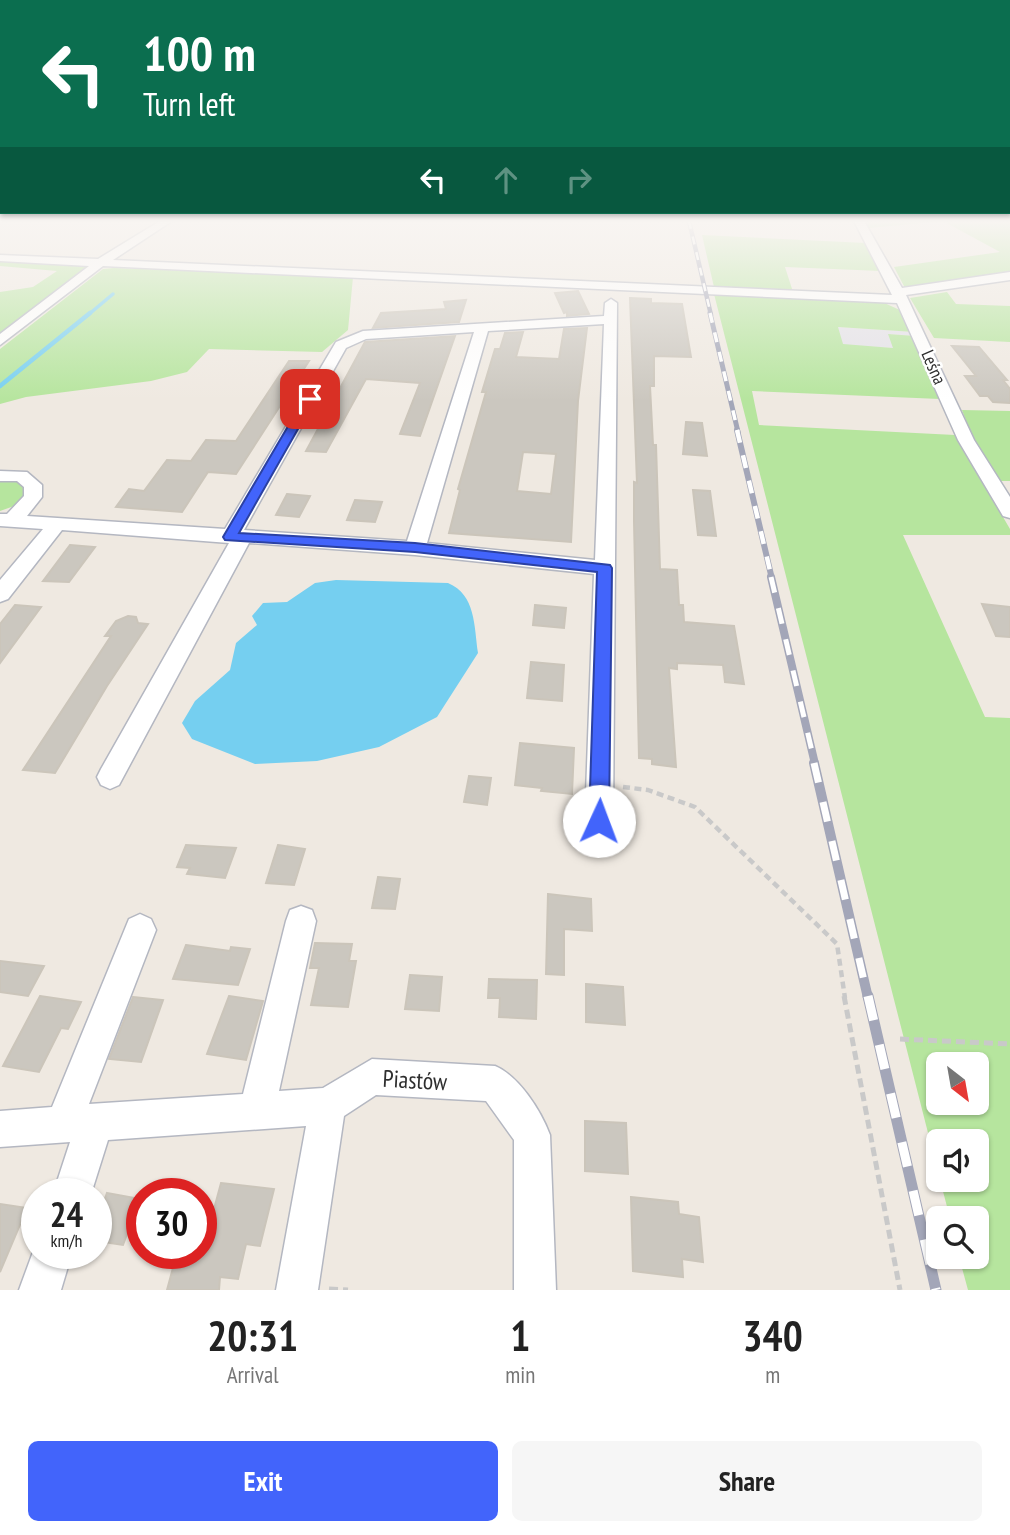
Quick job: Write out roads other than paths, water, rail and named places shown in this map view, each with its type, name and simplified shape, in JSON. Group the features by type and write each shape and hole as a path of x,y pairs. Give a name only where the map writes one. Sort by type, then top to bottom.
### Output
{"street":[{"path":"0,341 77,281"},
{"path":"530,281 900,296 981,281"},
{"name":"Leśna","path":"892,281 966,439 1010,512"},
{"path":"110,777 341,345 363,335 482,328 610,312 599,821"},
{"path":"415,548 482,328"},
{"path":"0,476 21,476 33,485 33,497 6,521"},
{"path":"6,521 415,548 605,568"},
{"path":"0,594 58,523"},
{"path":"257,1111 301,920"},
{"path":"74,1178 79,1124 140,930"},
{"name":"Piastów","path":"0,1129 328,1106 372,1077 495,1084 532,1135 535,1290"},
{"path":"297,1290 328,1106"},
{"path":"40,1290 47,1269"}],"water":[{"path":"336,580 448,583 464,595 472,612 478,653 437,717 379,747 317,761 255,764 192,739 182,723 195,701 230,670 236,643 257,625 252,616 263,603 287,602 315,583"}],"waterway":[{"path":"88,315 113,294"},
{"path":"0,386 90,313"}],"railway":[{"path":"703,281 711,315"},
{"path":"710,313 738,432"},
{"path":"737,430 772,579"},
{"path":"771,577 815,764"},
{"path":"814,763 868,998"},
{"path":"868,996 936,1290"}]}
